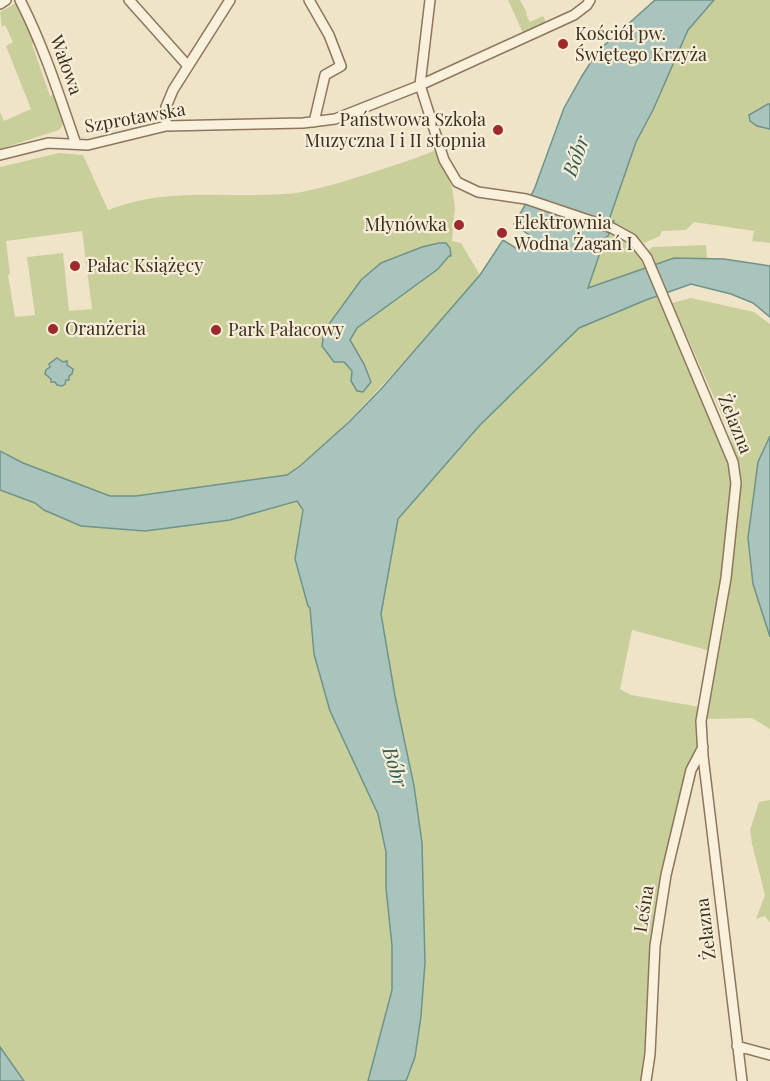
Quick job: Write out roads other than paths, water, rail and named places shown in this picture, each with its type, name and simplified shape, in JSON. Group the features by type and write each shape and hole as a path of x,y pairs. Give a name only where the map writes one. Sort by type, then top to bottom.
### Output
{"street":[{"path":"0,4 6,0"},
{"name":"Wałowa","path":"20,0 37,33 76,144"},
{"path":"129,0 188,66"},
{"path":"166,126 168,102 230,0"},
{"path":"309,0 329,35 341,66 325,75 314,122"},
{"name":"Żelazna","path":"430,0 420,86 444,160 457,182 478,192 526,199 612,228 632,239 647,258 726,444 736,475 726,578 702,721 703,747 742,1081"},
{"name":"Szprotawska","path":"0,155 48,143 88,145 166,126 314,122 344,116 420,86 574,15 590,0"},
{"name":"Leśna","path":"646,1081 650,1054 656,939 666,876 691,770 703,747"},
{"path":"737,1046 770,1055"}],"water":[{"name":"Bóbr","path":"655,0 714,0 688,30 653,110 636,142 609,220 614,221 605,238 588,288 674,258 724,259 770,266 770,317 753,303 731,294 691,284 579,328 480,425 398,519 381,614 414,786 422,843 425,963 415,1057 406,1081 368,1081 392,990 392,946 386,888 386,852 378,814 330,711 314,654 310,608 295,559 303,510 297,501 230,520 145,531 81,526 44,510 35,503 0,490 0,451 23,463 110,496 136,496 287,475 349,422 382,388 480,275 503,240 519,250 529,235 514,224 534,190 564,108 598,51"},
{"path":"770,104 770,129 757,126 750,121 749,115"},
{"path":"439,243 446,243 450,248 451,256 438,269 357,328 350,340 371,382 363,392 357,391 351,381 352,371 344,362 334,362 322,346 324,331 361,280 381,263"},
{"path":"57,358 63,362 67,361 67,365 73,369 69,380 66,380 62,386 51,382 45,374 50,367 49,364"},
{"path":"770,436 770,637 753,584 748,538 758,462"},
{"path":"0,1047 24,1081 0,1081"}],"place":[{"name":"Kościół pw. Świętego Krzyża","path":"563,44"},
{"name":"Państwowa Szkoła Muzyczna I i II stopnia","path":"498,130"},
{"name":"Młynówka","path":"459,225"},
{"name":"Elektrownia Wodna Żagań I","path":"502,233"},
{"name":"Pałac Książęcy","path":"75,266"},
{"name":"Oranżeria","path":"53,329"},
{"name":"Park Pałacowy","path":"216,330"}]}
